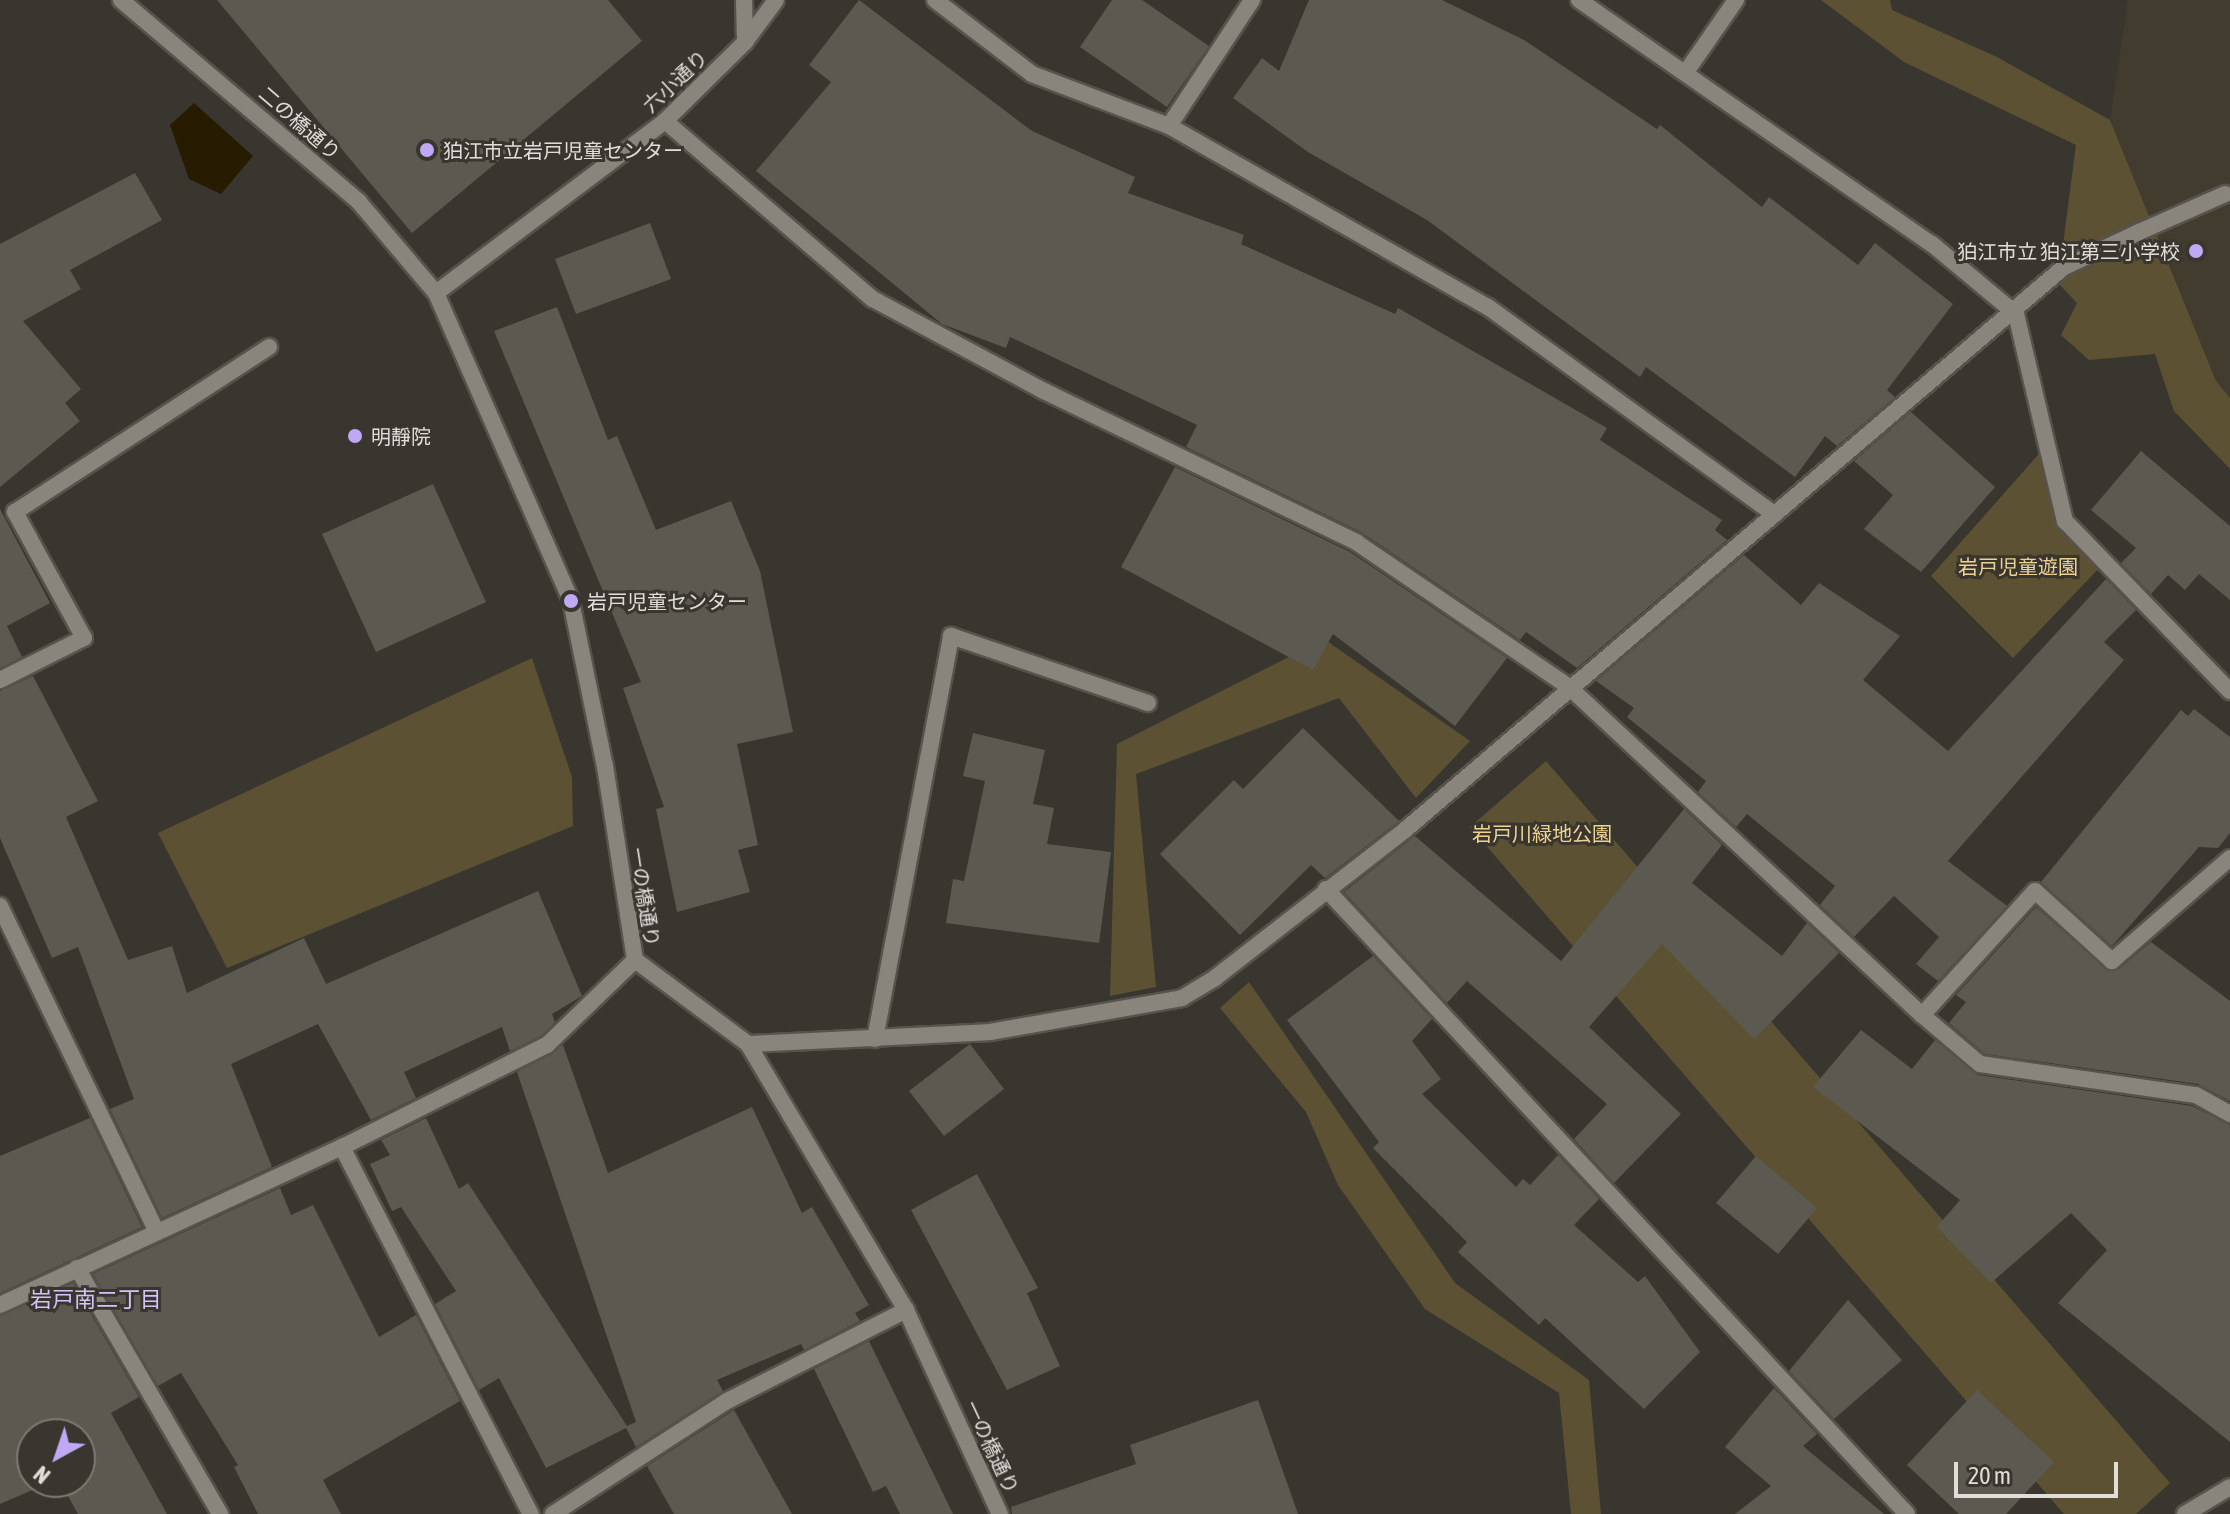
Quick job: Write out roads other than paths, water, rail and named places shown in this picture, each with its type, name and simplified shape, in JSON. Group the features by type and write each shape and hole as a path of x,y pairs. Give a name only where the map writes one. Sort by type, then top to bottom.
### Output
{"street":[{"name":"二の橋通り","path":"121,0 359,202 436,293"},
{"path":"744,0 745,42"},
{"name":"六小通り","path":"436,293 665,121 745,42 776,0"},
{"path":"935,0 1032,74 1169,126 1488,307 1774,514"},
{"path":"1169,126 1252,0"},
{"path":"1579,0 1932,244 2016,314 2065,521 2230,691"},
{"path":"1686,72 1736,0"},
{"path":"665,121 873,299 1044,391 1356,542 1569,687 1922,1015 1980,1064 2196,1095 2230,1114"},
{"path":"748,1044 990,1032 1182,998 1215,978 1405,830 1569,687 2016,314 2064,267 2225,194"},
{"name":"一の橋通り","path":"436,293 571,601 605,766 635,960 748,1044 906,1310 1000,1514"},
{"path":"0,680 84,638 15,512 269,347"},
{"path":"875,1039 951,636 1148,703"},
{"path":"1922,1015 2035,891 2112,961 2230,858"},
{"path":"1326,889 1907,1514"},
{"path":"0,906 156,1230"},
{"path":"0,1305 156,1230 342,1147 547,1045 635,960"},
{"path":"342,1147 531,1514"},
{"path":"77,1268 220,1514"},
{"path":"553,1514 727,1401 906,1310"},
{"path":"2185,1514 2230,1487"}],"place":[{"name":"狛江市立岩戸児童センター","path":"427,150"},
{"name":"狛江市立 狛江第三小学校","path":"2196,251"},
{"name":"明靜院","path":"355,436"},
{"name":"岩戸児童センター","path":"571,601"}],"district":[{"name":"岩戸南二丁目","path":"96,1300"}],"park label":[{"name":"岩戸児童遊園","path":"2018,566"},
{"name":"岩戸川緑地公園","path":"1542,833"}]}
